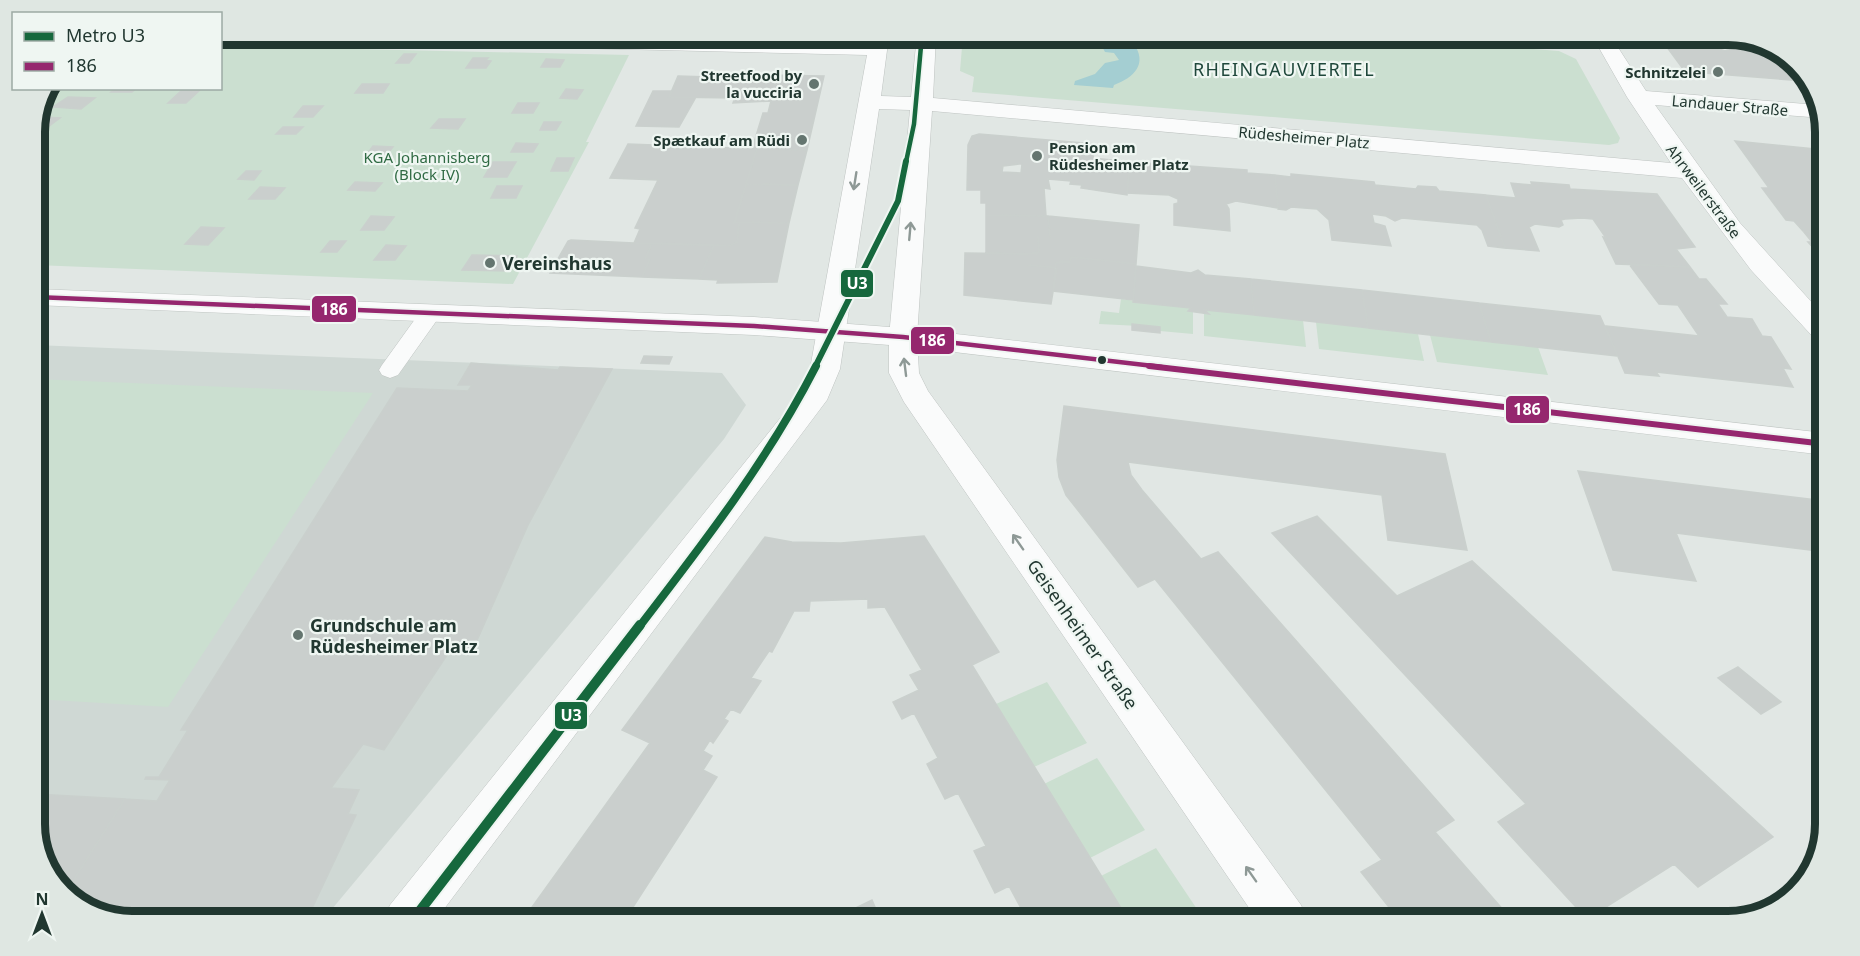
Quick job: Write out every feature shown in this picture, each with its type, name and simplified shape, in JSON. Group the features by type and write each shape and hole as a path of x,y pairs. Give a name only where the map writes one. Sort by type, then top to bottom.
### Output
{"street":[{"path":"414,911 812,400 823,379 878,45"},
{"name":"Geisenheimer Straße","path":"926,45 903,337 904,373 915,395 1278,911"},
{"name":"Ahrweilerstraße","path":"1607,45 1638,98 1687,171 1780,290 1815,323"},
{"name":"Landauer Straße","path":"1638,98 1812,111"},
{"name":"Rüdesheimer Platz","path":"868,102 921,103 1687,171"},
{"path":"45,297 831,331 903,337 1815,443"}],"lane":[{"path":"390,370 431,313"}],"shaded area":[{"name":"Grundschule am Rüdesheimer Platz","path":"45,345 722,373 746,405 724,439 330,911 132,911 115,909 83,896 60,873 50,852 45,830"}],"green space":[{"path":"962,45 1480,45 1559,51 1576,59 1620,138 1618,143 1609,145 972,92 974,77 960,71"},
{"name":"KGA Johannisberg (Block IV)","path":"222,46 629,55 586,142 589,142 513,284 45,265 45,126 54,93 56,90 222,90"},
{"path":"1121,299 1191,308 1188,311 1193,312 1193,334 1160,331 1160,327 1099,324 1101,311 1119,313"},
{"path":"1205,310 1303,320 1306,347 1204,336 1204,313 1209,313"},
{"path":"1316,322 1418,334 1424,361 1319,349"},
{"path":"1430,335 1538,347 1548,375 1437,362"},
{"path":"45,379 373,393 168,707 45,700"},
{"path":"1047,682 1087,743 1034,767 996,704"},
{"path":"1097,758 1145,830 1090,858 1044,784"},
{"path":"1156,848 1198,911 1123,911 1101,876"}],"water":[{"path":"1101,45 1134,45 1139,57 1137,69 1113,88 1074,85 1075,81 1095,74 1105,63 1119,60 1114,53 1105,52"}],"building":[{"path":"1665,45 1714,45 1711,46 1725,51 1733,48 1756,50 1772,57 1792,80 1691,72 1683,69"},
{"path":"404,54 416,54 409,63 396,63"},
{"path":"1772,57 1793,74 1786,73"},
{"path":"473,58 488,58 486,60 491,61 486,68 466,68"},
{"path":"546,59 564,60 560,67 541,67"},
{"path":"765,75 824,76 807,150 752,149 763,113 768,113 771,101 733,103 742,77 764,78"},
{"path":"678,76 742,77 734,98 669,97"},
{"path":"362,84 389,84 383,93 355,93"},
{"path":"566,89 583,90 577,99 560,98"},
{"path":"114,90 134,90 132,92 111,92"},
{"path":"182,90 199,91 186,103 168,103"},
{"path":"653,91 672,91 669,97 696,97 679,127 636,126"},
{"path":"68,97 95,98 81,109 53,107"},
{"path":"518,103 539,103 533,113 512,113"},
{"path":"303,106 323,106 313,117 294,117"},
{"path":"47,117 60,118 45,127"},
{"path":"439,119 465,119 458,129 431,128"},
{"path":"544,122 561,122 556,130 540,130"},
{"path":"283,127 303,127 296,134 276,134"},
{"path":"979,134 1095,144 1093,158 1130,162 1127,195 1081,188 1082,185 1070,184 1071,181 1048,179 1050,189 1044,188 1046,216 986,215 986,203 981,203 981,190 967,190 968,145 972,136","holes":["1022,164 1021,173 1002,172 1003,166"]},
{"path":"1735,141 1815,149 1815,232 1803,231 1794,221 1786,220 1762,188 1769,188"},
{"path":"516,143 538,144 533,152 511,152"},
{"path":"628,144 757,149 734,223 739,223 737,242 729,246 634,243 640,229 635,228 658,180 610,178"},
{"path":"373,146 393,147 387,154 367,154"},
{"path":"757,149 807,150 798,185 746,184"},
{"path":"557,158 574,158 568,171 551,171"},
{"path":"493,162 516,162 507,177 484,177"},
{"path":"1130,162 1247,170 1247,173 1275,175 1278,208 1236,201 1226,204 1229,209 1230,231 1174,225 1174,204 1178,203 1178,199 1169,195 1127,193"},
{"path":"246,171 261,171 254,180 238,179"},
{"path":"1291,174 1374,182 1375,185 1416,189 1418,186 1436,187 1439,191 1486,195 1505,248 1488,246 1482,230 1477,225 1402,218 1395,221 1386,216 1372,214 1374,223 1385,226 1391,246 1332,240 1329,220 1317,209 1291,207 1286,210 1278,209 1275,175 1291,177"},
{"path":"355,182 382,183 375,191 348,190"},
{"path":"1531,182 1569,185 1570,189 1657,194 1695,247 1676,249 1690,267 1616,264 1603,237 1606,238 1593,219 1565,219 1561,220 1563,225 1559,227 1535,224 1529,227 1539,251 1505,248 1486,195 1516,198 1511,183 1532,185"},
{"path":"746,184 798,185 789,223 735,222"},
{"path":"497,186 522,186 516,198 491,198"},
{"path":"260,187 285,188 275,199 249,199"},
{"path":"986,215 1048,216 1050,237 1038,237 1039,252 1036,254 986,253"},
{"path":"371,216 394,217 384,230 361,230"},
{"path":"1048,216 1139,225 1136,264 1071,257 1070,262 1056,263 1056,268 1028,265 1028,254 1039,252 1038,237 1050,237"},
{"path":"735,222 789,223 777,282 717,283 718,280 699,279 714,245 729,246 737,242 739,223"},
{"path":"201,227 224,228 208,245 185,244"},
{"path":"1803,231 1815,232 1815,250 1808,242 1812,242"},
{"path":"330,241 346,241 337,252 321,252"},
{"path":"568,241 652,243 645,259 650,259 642,277 550,273"},
{"path":"652,243 714,245 699,279 642,277 650,259 645,259"},
{"path":"386,245 406,246 395,260 374,260"},
{"path":"965,253 1028,254 1028,265 1057,268 1051,304 964,295"},
{"name":"Vereinshaus","path":"472,255 517,256 509,271 462,270"},
{"path":"1071,257 1136,264 1133,300 1053,291 1056,263 1070,262"},
{"path":"1629,264 1690,267 1699,279 1706,279 1727,304 1718,304 1727,317 1752,319 1762,336 1771,337 1791,369 1783,368 1793,387 1656,372 1659,376 1625,373 1605,326 1699,336 1678,305 1659,304"},
{"path":"1136,266 1191,273 1198,270 1205,275 1251,279 1254,315 1205,310 1209,314 1188,311 1191,308 1133,302"},
{"path":"1251,279 1362,290 1368,328 1254,315"},
{"path":"1362,290 1479,303 1491,342 1368,328"},
{"path":"1479,303 1600,316 1618,356 1491,342"},
{"path":"1132,324 1160,327 1160,333 1132,330"},
{"path":"644,356 672,357 669,364 641,363"},
{"path":"471,363 558,370 560,367 612,369 528,525 471,654 449,652 384,750 363,744 331,788 359,790 348,814 356,815 311,911 132,911 115,909 93,902 75,890 71,884 125,799 157,801 170,780 145,779 146,777 159,777 188,730 181,730 397,388 468,391 472,385 458,385"},
{"path":"1064,406 1445,454 1467,550 1388,540 1382,495 1128,462 1131,475 1142,490 1201,559 1218,552 1454,820 1435,832 1504,911 1392,911 1361,872 1382,860 1155,579 1138,587 1066,495 1059,477 1057,460"},
{"path":"1578,471 1815,500 1815,551 1676,533 1696,581 1613,570"},
{"path":"1317,516 1397,596 1472,561 1773,837 1698,887 1674,864 1600,911 1580,911 1498,822 1526,804 1272,533"},
{"path":"924,536 999,652 972,665 1123,911 1023,911 1009,886 995,893 974,851 986,846 958,793 945,799 927,764 938,758 914,713 902,719 893,702 919,690 910,675 922,670 885,607 868,608 868,599 810,601 809,611 794,611 772,652 769,651 751,678 761,681 740,713 731,709 724,719 728,721 713,743 710,740 703,751 712,756 703,770 717,777 630,911 529,911 650,743 622,730 765,537 792,542 841,543"},
{"path":"1738,667 1781,702 1761,714 1718,678"},
{"path":"45,795 125,799 71,884 60,873 50,852 45,830"},
{"path":"872,900 877,911 849,911"}],"metro line":[{"name":"U3","path":"420,911 710,535 766,453 805,387 898,201 914,124 921,45"}],"transit line":[{"name":"186","path":"45,297 754,326 903,337 1815,443"}],"place":[{"name":"Schnitzelei","path":"1718,72"},
{"name":"Streetfood by la vucciria","path":"814,84"},
{"name":"Spætkauf am Rüdi","path":"802,140"},
{"name":"Pension am Rüdesheimer Platz","path":"1037,156"},
{"name":"Vereinshaus","path":"490,263"},
{"name":"Grundschule am Rüdesheimer Platz","path":"298,635"}],"district":[{"name":"RHEINGAUVIERTEL","path":"1284,69"}]}
